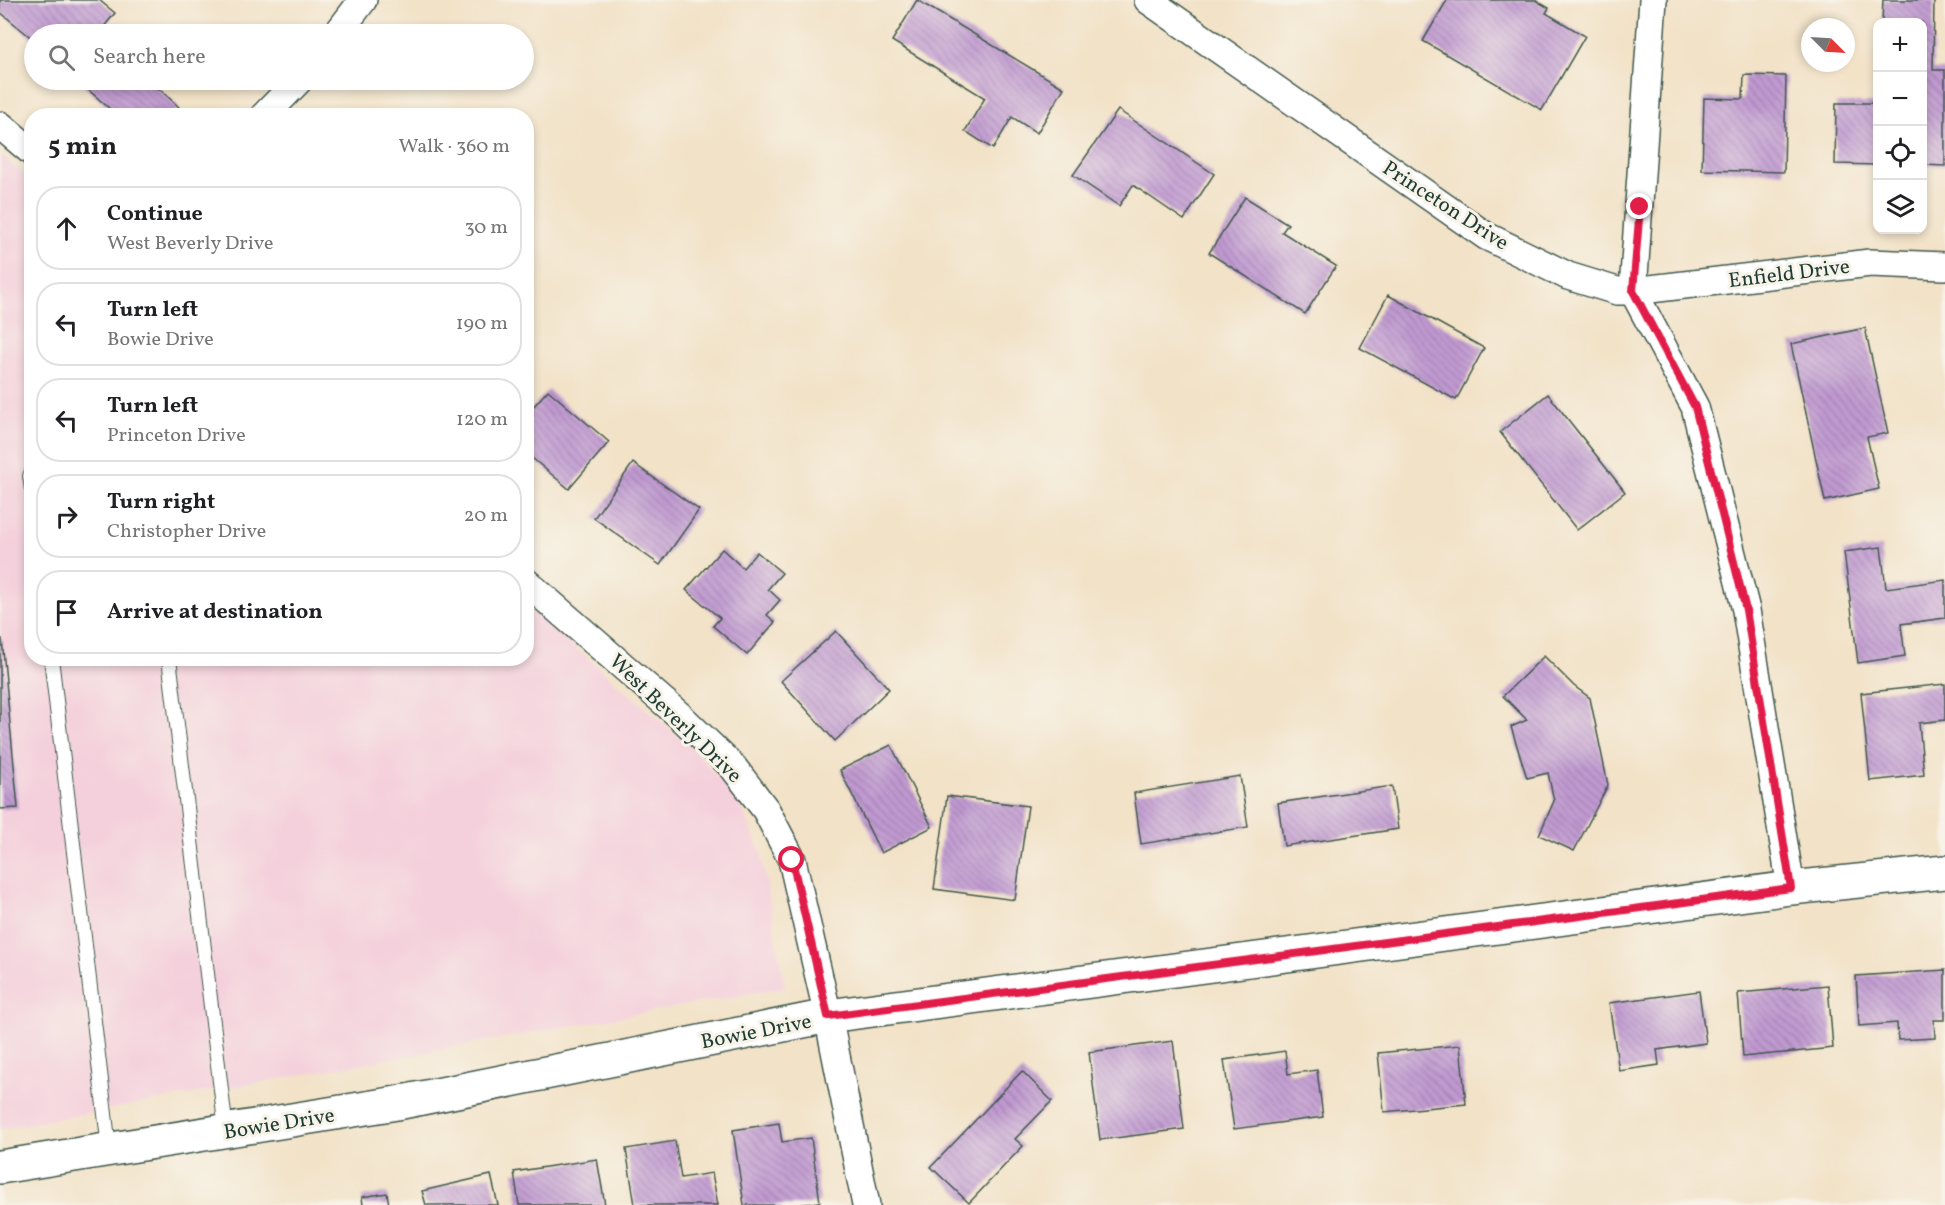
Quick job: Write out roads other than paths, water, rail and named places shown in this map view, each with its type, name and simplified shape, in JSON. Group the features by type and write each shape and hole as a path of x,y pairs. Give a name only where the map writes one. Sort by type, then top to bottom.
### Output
{"street":[{"path":"345,24 363,0"},
{"name":"Princeton Drive","path":"1148,0 1486,236 1568,276 1617,291 1633,291"},
{"path":"1653,0 1633,291 1695,407 1746,610 1791,888"},
{"path":"272,108 289,90"},
{"path":"0,124 24,145"},
{"name":"Enfield Drive","path":"1633,291 1870,263 1945,266"},
{"name":"West Beverly Drive","path":"534,589 679,715 733,767 766,810 792,860 828,1016 866,1205"},
{"name":"Bowie Drive","path":"0,1167 397,1103 828,1016 1791,888 1945,872"}],"lane":[{"path":"52,666 109,1148"},
{"path":"170,666 226,1131"}]}
